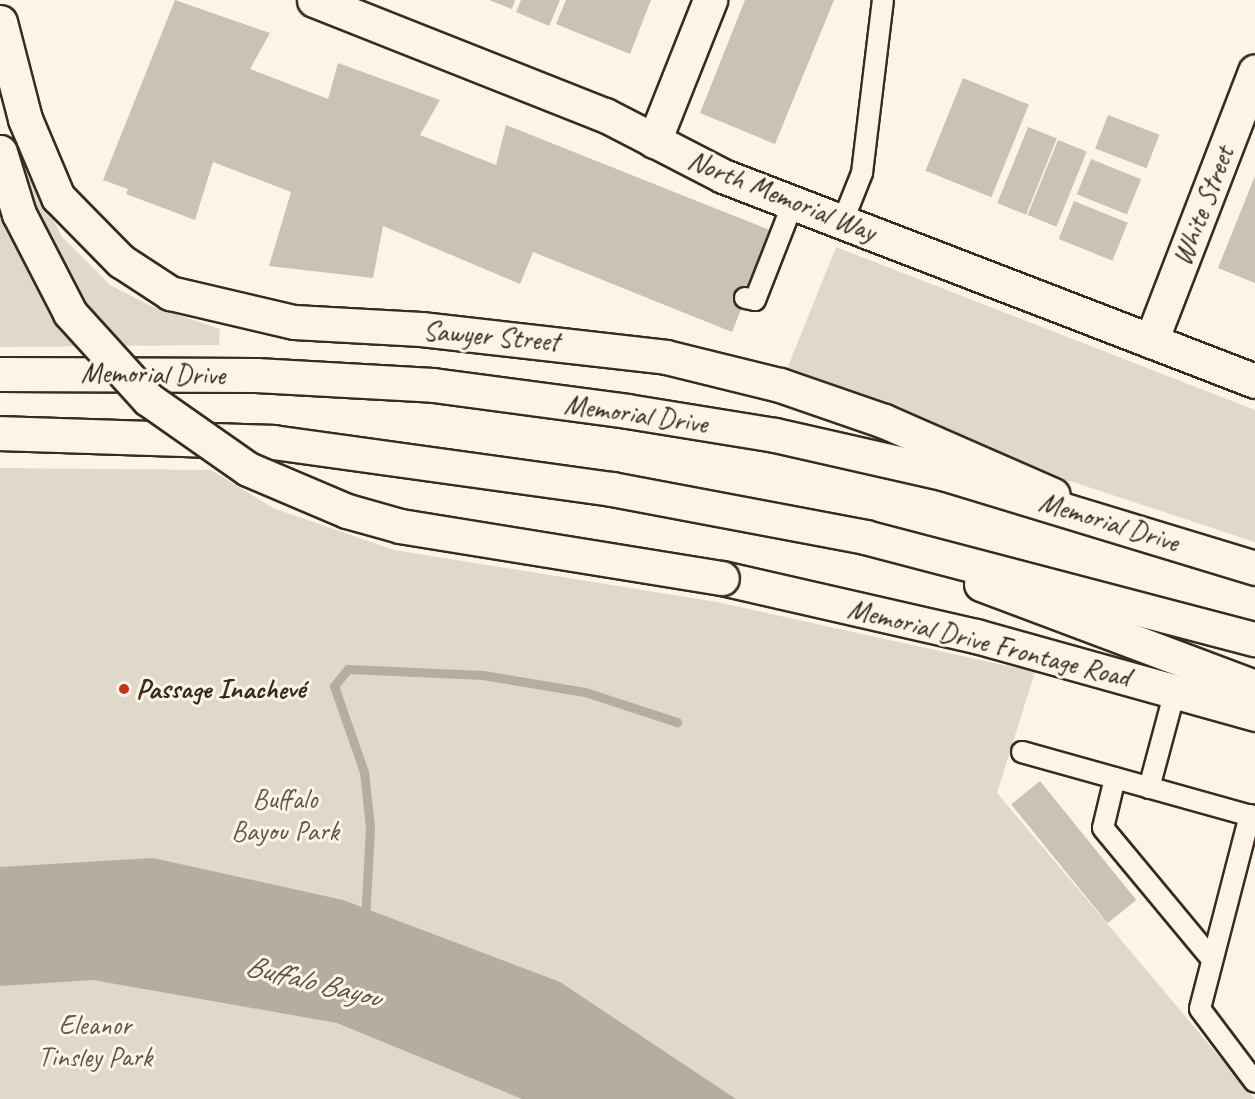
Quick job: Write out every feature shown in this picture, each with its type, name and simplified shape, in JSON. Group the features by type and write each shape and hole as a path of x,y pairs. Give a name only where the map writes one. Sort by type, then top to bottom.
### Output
{"street":[{"name":"North Memorial Way","path":"314,0 605,115 654,141 842,223 1255,381"},
{"path":"654,141 710,0"},
{"name":"Sawyer Street","path":"0,22 25,119 58,198 106,249 170,293 294,322 433,330 666,357 780,385 884,421 1118,523"},
{"name":"White Street","path":"1151,340 1255,71"},
{"name":"Memorial Drive Frontage Road","path":"0,152 23,223 70,313 148,399 248,468 347,511 400,526 722,578 976,636 1255,714"},
{"name":"Memorial Drive","path":"0,374 256,375 444,387 775,435 1118,523 1255,568"},
{"path":"0,433 273,442 612,489 866,537 1255,639"},
{"path":"866,537 1255,687"}],"lane":[{"path":"842,223 862,173 883,0"},
{"path":"745,298 755,300 793,203"},
{"path":"1149,788 1175,691"},
{"path":"1022,752 1253,816 1200,992 1203,1020 1255,1082"},
{"path":"1115,778 1103,828 1210,957"}],"green space":[{"path":"0,175 33,180 62,237 110,285 151,306 220,329 219,345 0,347"},
{"path":"836,247 1255,410 1255,542 1003,459 785,374"},
{"name":"Buffalo Bayou Park","path":"0,468 211,470 273,508 394,550 717,602 1035,672 997,793 1255,1099 0,1099"}],"water":[{"name":"Buffalo Bayou","path":"153,858 343,900 560,982 736,1099 522,1099 337,1023 93,980 0,986 0,867"}],"building":[{"path":"175,0 270,33 250,69 328,99 338,63 440,100 420,135 496,165 506,125 772,231 732,332 533,252 520,284 383,226 373,278 269,266 291,192 213,162 195,220 126,194 128,189 103,180"},
{"path":"489,0 515,0 512,9"},
{"path":"521,0 560,0 549,26 516,12"},
{"path":"566,0 651,0 630,54 556,24"},
{"path":"745,0 834,0 775,144 700,113"},
{"path":"963,78 1029,105 991,197 926,171"},
{"path":"1108,115 1159,135 1146,168 1095,149"},
{"path":"1028,127 1057,139 1026,215 997,203"},
{"path":"1058,140 1087,152 1056,227 1028,215"},
{"path":"1091,159 1141,179 1127,214 1077,194"},
{"path":"1255,176 1255,283 1218,268"},
{"path":"1074,201 1128,223 1112,261 1059,239"},
{"path":"1040,781 1136,900 1108,923 1011,804"}],"waterway":[{"path":"365,920 370,827 364,772 334,686 348,669 483,675 585,692 677,722"}],"place":[{"name":"Passage Inachevé","path":"124,689"}],"park label":[{"name":"Eleanor Tinsley Park","path":"95,1041"}]}
